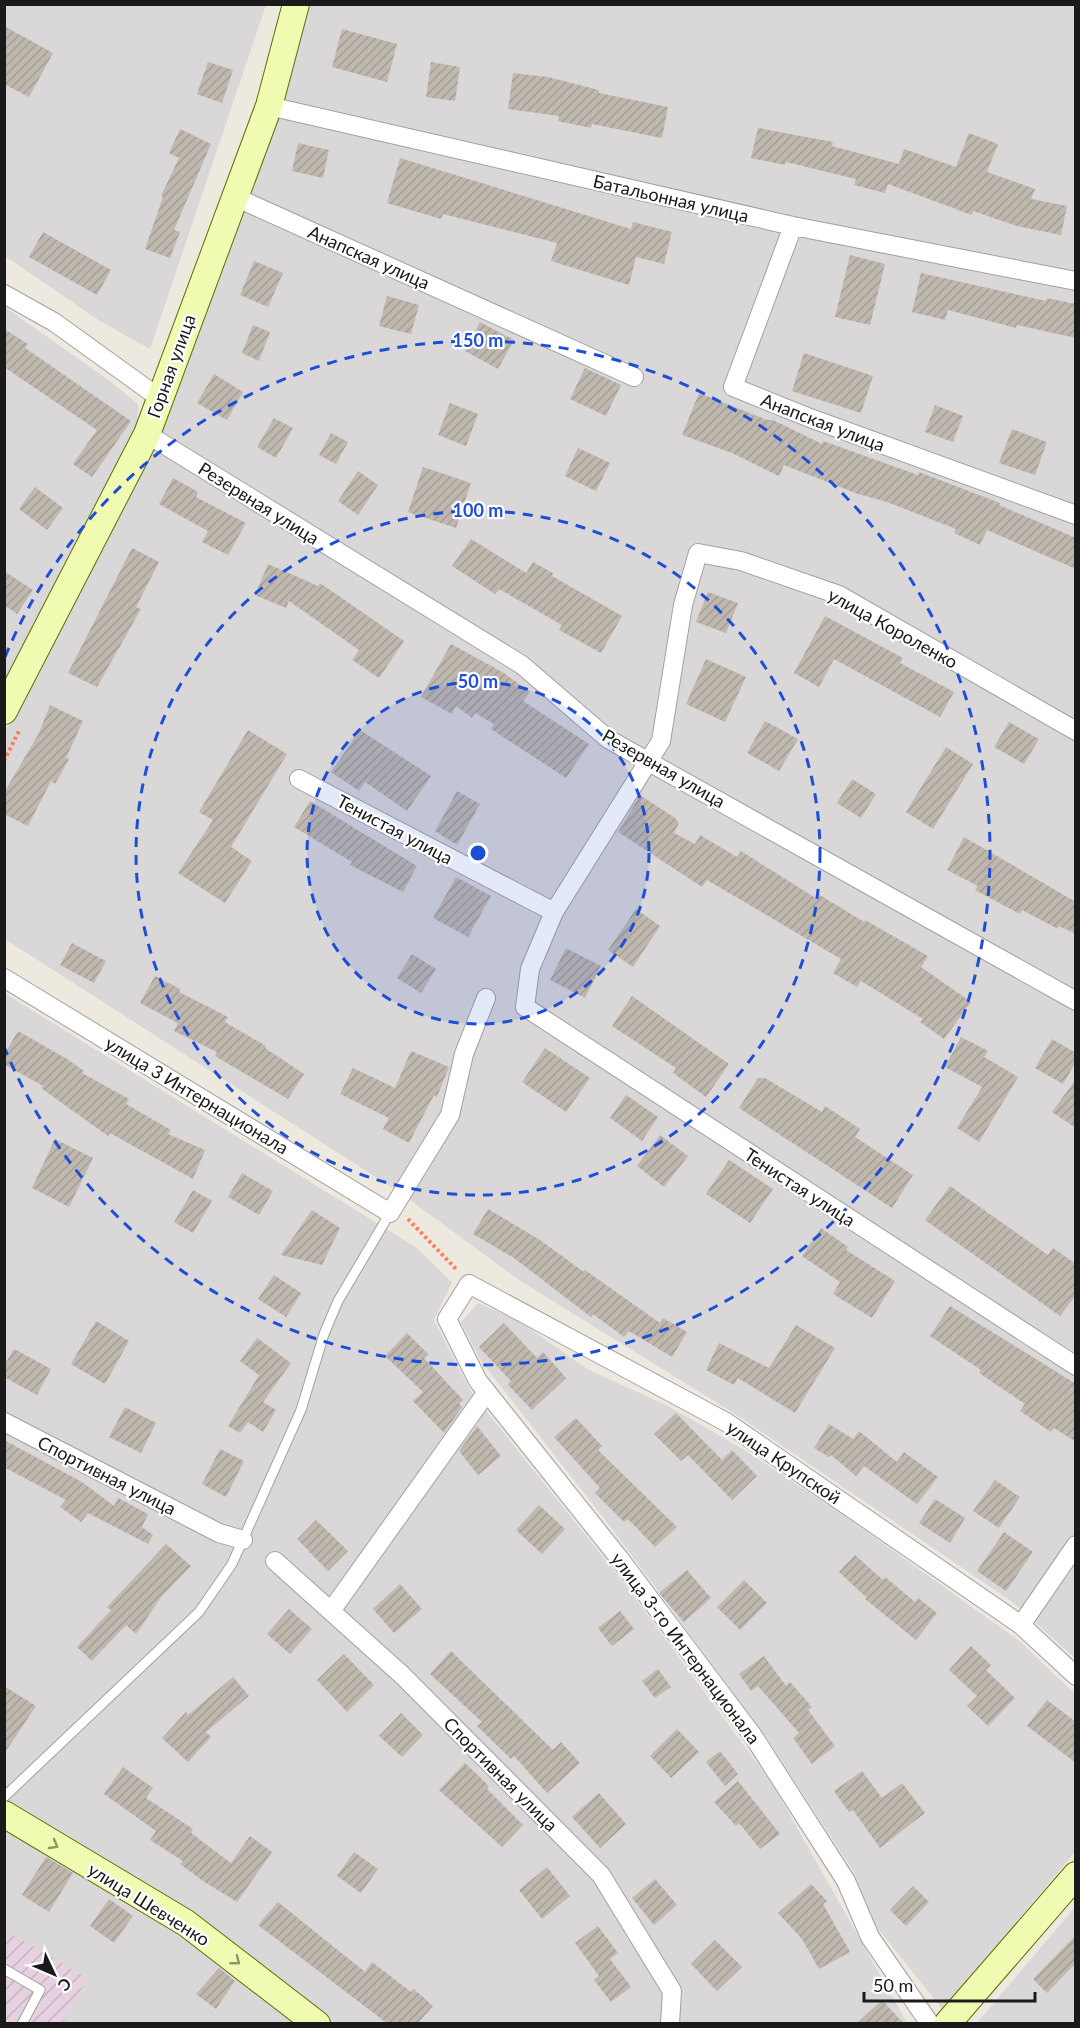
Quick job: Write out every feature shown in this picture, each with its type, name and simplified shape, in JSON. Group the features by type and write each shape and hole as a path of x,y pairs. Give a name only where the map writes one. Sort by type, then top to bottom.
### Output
{"main road":[{"name":"Горная улица","path":"4,711 147,434 269,106 296,4"},
{"name":"улица Шевченко","path":"4,1814 186,1923 317,2024"},
{"path":"947,2024 1076,1875"}],"street":[{"name":"Батальонная улица","path":"269,106 793,226 1076,281"},
{"name":"Анапская улица","path":"235,197 634,377"},
{"name":"Анапская улица","path":"793,226 733,387 810,418 1076,515"},
{"path":"4,294 54,322 159,397"},
{"name":"Резервная улица","path":"147,434 522,665 608,739 648,759 1076,1002"},
{"name":"улица Короленко","path":"648,759 662,741 683,605 698,553 741,561 839,595 1076,731"},
{"path":"554,912 648,759"},
{"name":"Тенистая улица","path":"299,779 554,912 530,969 525,1007 1076,1366"},
{"name":"улица 3 Интернационала","path":"4,978 393,1210"},
{"path":"393,1210 450,1115 464,1054 486,998"},
{"name":"улица 3-го Интернационала","path":"469,1284 447,1319 478,1381 619,1558 753,1736 846,1881 870,1937 930,2024"},
{"name":"улица Крупской","path":"469,1284 726,1422 1022,1625 1076,1676"},
{"path":"331,1611 487,1392"},
{"name":"Спортивная улица","path":"4,1422 219,1533 243,1540"},
{"path":"1022,1625 1076,1545"},
{"name":"Спортивная улица","path":"275,1561 402,1675 601,1875 672,1991 670,2024"}],"lane":[{"path":"4,1797 199,1612 218,1588 243,1540 301,1410 324,1334 338,1301 393,1210"},
{"path":"4,1969 40,1990 22,2024"}],"path":[{"path":"393,1210 469,1284"}],"shaded area":[{"path":"4,5 266,5 150,349 100,321 5,256"},
{"path":"305,5 1075,5 1075,1658 1011,1601 740,1417 519,1280 399,1192 5,939 4,733 164,414"},
{"path":"5,307 111,382 138,404 137,429 5,687"},
{"path":"4,993 417,1248 452,1282 434,1320 471,1392 627,1587 773,1785 907,2023 5,2023"},
{"path":"478,1303 519,1321 587,1369 668,1406 746,1451 843,1515 1018,1640 1075,1694 1075,1852 942,2009 872,1921 854,1872 767,1739 610,1526 481,1361 461,1322"},
{"path":"1075,1907 1075,2023 977,2023"},
{"path":"5,1930 87,1978 63,2023 5,2024"}],"building":[{"path":"4,26 53,53 29,97 4,84"},
{"path":"342,29 397,44 387,82 332,67"},
{"path":"208,62 233,70 222,103 197,94"},
{"path":"431,62 460,67 455,101 426,97"},
{"path":"513,73 548,77 599,90 599,93 668,107 662,138 592,124 591,128 558,121 559,116 508,109"},
{"path":"758,128 833,142 832,146 899,164 904,149 956,167 969,133 998,144 987,172 1035,189 1031,199 1067,206 1061,235 1017,226 973,211 972,215 888,184 885,193 854,185 856,179 786,162 785,165 751,158"},
{"path":"180,129 211,144 174,230 180,232 170,258 145,249 163,197 161,196 179,158 169,153"},
{"path":"298,143 329,150 323,178 292,171"},
{"path":"400,158 631,229 633,222 672,232 664,264 636,257 629,285 551,261 557,243 443,214 441,219 387,203"},
{"path":"43,232 111,270 97,295 29,257"},
{"path":"850,255 885,264 870,325 835,317"},
{"path":"254,261 283,273 268,307 240,295"},
{"path":"921,273 1046,301 1047,298 1076,304 1076,338 1017,325 1016,328 948,310 945,320 912,312"},
{"path":"387,296 419,305 411,334 379,326"},
{"path":"480,322 514,340 498,369 465,351"},
{"path":"253,325 270,332 259,361 242,353"},
{"path":"4,329 28,344 25,348 131,421 92,477 73,464 97,430 4,367"},
{"path":"804,353 873,376 861,413 792,391"},
{"path":"585,368 621,385 606,416 570,399"},
{"path":"214,374 243,392 227,420 197,403"},
{"path":"699,393 767,420 773,420 822,444 823,441 918,475 919,472 1000,503 999,505 1076,538 1076,569 987,530 980,545 954,533 956,529 887,502 858,494 784,465 779,476 732,453 682,435"},
{"path":"450,403 478,414 466,446 438,435"},
{"path":"935,405 963,416 953,442 925,432"},
{"path":"274,418 293,428 276,458 257,447"},
{"path":"1012,429 1047,442 1035,475 999,463"},
{"path":"331,433 348,442 336,464 319,455"},
{"path":"578,448 610,463 596,491 565,476"},
{"path":"423,467 471,483 456,528 408,512"},
{"path":"358,471 378,485 358,515 338,501"},
{"path":"173,478 198,492 196,497 246,523 228,555 202,542 208,531 159,504"},
{"path":"35,487 63,508 47,530 19,509"},
{"path":"471,539 526,573 533,562 553,573 552,576 622,616 601,653 559,630 562,625 499,589 495,594 452,566"},
{"path":"132,548 159,562 136,607 141,609 97,687 68,673"},
{"path":"268,564 318,586 320,583 404,641 379,678 352,660 359,650 289,601 286,608 255,595"},
{"path":"4,571 33,590 17,614 4,605"},
{"path":"708,592 738,603 726,633 696,622"},
{"path":"825,616 903,658 900,663 954,692 940,717 834,659 819,687 794,673"},
{"path":"451,644 504,673 530,692 523,701 589,744 566,778 491,729 494,724 475,713 472,718 456,706 452,714 421,697"},
{"path":"706,659 746,677 725,722 686,704"},
{"path":"50,705 83,721 66,758 69,759 55,784 51,781 28,826 4,814 4,793 39,733"},
{"path":"765,721 798,739 779,771 747,753"},
{"path":"1009,722 1039,739 1024,764 994,747"},
{"path":"248,730 287,754 231,847 252,861 225,903 178,873 213,820 199,812"},
{"path":"360,730 431,776 407,811 365,782 359,791 331,772"},
{"path":"946,747 973,764 933,829 906,812"},
{"path":"852,779 876,794 861,818 837,803"},
{"path":"457,791 480,804 457,845 435,831"},
{"path":"640,795 675,818 679,823 674,833 695,844 700,835 737,857 741,851 817,899 820,895 864,922 865,920 928,956 921,967 971,1002 944,1039 920,1022 923,1019 861,981 857,987 833,973 841,959 707,880 702,887 618,832"},
{"path":"310,801 417,866 403,892 350,865 352,862 294,827"},
{"path":"964,837 1076,902 1076,934 1059,926 1058,929 1022,910 1020,914 975,890 978,886 947,870"},
{"path":"456,877 491,896 468,937 433,918"},
{"path":"636,909 660,926 633,967 608,950"},
{"path":"72,943 106,961 94,983 60,965"},
{"path":"566,948 601,966 585,998 550,980"},
{"path":"412,954 436,969 421,993 397,978"},
{"path":"155,976 180,989 179,992 228,1017 225,1022 266,1046 265,1048 304,1074 288,1099 215,1056 217,1052 174,1031 178,1023 140,1003"},
{"path":"632,996 729,1064 706,1097 673,1073 676,1068 612,1026"},
{"path":"18,1031 67,1059 84,1071 82,1073 129,1099 126,1104 171,1130 168,1134 205,1150 193,1179 110,1133 108,1136 41,1088 43,1086 4,1064 4,1055"},
{"path":"961,1037 988,1051 984,1057 1018,1077 979,1142 957,1128 982,1087 945,1067"},
{"path":"1052,1039 1076,1053 1076,1062 1063,1084 1035,1068"},
{"path":"545,1048 590,1078 566,1112 522,1082"},
{"path":"411,1051 449,1067 437,1097 434,1095 409,1143 383,1129 389,1118 340,1094 353,1068 395,1088"},
{"path":"758,1078 765,1078 822,1112 825,1106 860,1129 855,1137 913,1175 892,1208 739,1108"},
{"path":"1076,1079 1076,1128 1052,1112"},
{"path":"626,1095 658,1117 642,1141 610,1118"},
{"path":"660,1135 688,1156 664,1187 637,1166"},
{"path":"55,1139 93,1158 69,1207 32,1188"},
{"path":"729,1160 773,1189 750,1223 706,1194"},
{"path":"242,1173 273,1191 259,1215 228,1197"},
{"path":"950,1186 1048,1255 1053,1248 1076,1264 1076,1295 1060,1316 925,1220"},
{"path":"193,1190 212,1201 193,1233 174,1222"},
{"path":"488,1209 540,1240 660,1323 663,1318 687,1332 672,1357 629,1331 624,1337 593,1314 591,1317 514,1258 473,1234"},
{"path":"312,1210 340,1228 322,1265 281,1255"},
{"path":"821,1228 848,1247 846,1250 895,1281 872,1318 833,1294 840,1282 802,1256"},
{"path":"274,1275 301,1293 286,1317 258,1299"},
{"path":"950,1306 1076,1384 1076,1442 1054,1428 1051,1432 1020,1411 1025,1404 979,1373 981,1370 930,1336"},
{"path":"96,1321 129,1341 105,1384 71,1364"},
{"path":"504,1323 537,1358 543,1352 566,1378 532,1410 508,1385 511,1381 479,1347"},
{"path":"796,1325 835,1348 795,1413 738,1378 734,1385 706,1370 719,1343 769,1368"},
{"path":"407,1333 428,1354 424,1358 463,1400 459,1403 462,1407 444,1433 413,1401 423,1392 385,1356"},
{"path":"257,1338 291,1363 263,1402 276,1410 263,1432 248,1422 240,1433 228,1426 259,1375 240,1361"},
{"path":"14,1349 51,1369 37,1395 4,1377 4,1366"},
{"path":"125,1407 156,1423 141,1453 109,1437"},
{"path":"676,1413 722,1460 732,1450 757,1476 732,1500 688,1455 681,1461 654,1434"},
{"path":"576,1418 602,1446 598,1450 677,1527 655,1547 628,1519 624,1522 595,1493 600,1488 554,1437"},
{"path":"829,1424 853,1439 859,1431 897,1462 904,1452 938,1477 917,1504 864,1466 856,1476 831,1455 829,1457 814,1448"},
{"path":"477,1426 501,1456 478,1475 459,1451"},
{"path":"4,1440 82,1482 114,1506 118,1498 148,1514 142,1527 153,1535 148,1544 88,1513 81,1522 60,1507 66,1500 4,1467"},
{"path":"220,1449 244,1461 226,1497 202,1484"},
{"path":"995,1480 1020,1497 999,1528 973,1511"},
{"path":"935,1499 965,1518 950,1543 919,1523"},
{"path":"539,1505 565,1529 542,1554 516,1530"},
{"path":"316,1520 348,1551 328,1571 297,1539"},
{"path":"1004,1532 1033,1552 1006,1591 977,1571"},
{"path":"166,1544 191,1566 161,1597 136,1634 126,1625 92,1661 77,1647 111,1610 107,1607"},
{"path":"855,1555 883,1580 885,1577 915,1602 918,1598 937,1613 916,1640 865,1599 867,1598 839,1572"},
{"path":"687,1570 711,1598 684,1622 659,1593"},
{"path":"744,1580 767,1603 740,1630 717,1607"},
{"path":"400,1584 422,1609 394,1633 373,1609"},
{"path":"289,1609 312,1629 290,1654 267,1634"},
{"path":"620,1611 634,1629 612,1646 598,1628"},
{"path":"971,1646 991,1665 986,1670 1015,1698 988,1726 967,1706 977,1696 949,1670"},
{"path":"451,1651 553,1750 561,1742 580,1763 547,1793 514,1756 511,1759 477,1726 482,1722 430,1674"},
{"path":"344,1654 374,1685 347,1712 317,1680"},
{"path":"764,1656 786,1686 790,1682 812,1707 808,1710 835,1746 812,1764 793,1738 799,1733 758,1686 751,1691 739,1674"},
{"path":"658,1669 671,1687 655,1698 642,1681"},
{"path":"233,1677 249,1696 206,1732 211,1737 188,1762 162,1738 186,1712 188,1715"},
{"path":"4,1686 36,1706 4,1754"},
{"path":"1047,1700 1076,1722 1076,1763 1027,1726"},
{"path":"401,1713 423,1735 402,1757 379,1736"},
{"path":"677,1729 699,1752 671,1778 650,1756"},
{"path":"720,1751 738,1774 725,1786 706,1762"},
{"path":"465,1763 489,1786 487,1789 523,1825 502,1847 439,1790"},
{"path":"123,1767 153,1788 146,1798 193,1829 191,1833 231,1863 250,1836 272,1852 237,1902 203,1881 180,1864 183,1861 150,1840 156,1831 104,1794"},
{"path":"862,1771 882,1798 902,1783 925,1813 880,1848 853,1810 849,1812 834,1791"},
{"path":"738,1781 780,1834 760,1849 739,1823 736,1826 714,1802"},
{"path":"599,1793 626,1824 600,1848 572,1817"},
{"path":"354,1852 378,1869 361,1893 337,1876"},
{"path":"46,1857 73,1873 49,1912 22,1895"},
{"path":"547,1867 570,1896 542,1919 519,1890"},
{"path":"655,1879 677,1905 654,1925 632,1898"},
{"path":"811,1884 827,1901 823,1904 850,1952 819,1969 802,1939 778,1913"},
{"path":"913,1886 929,1902 906,1926 890,1910"},
{"path":"109,1899 133,1916 114,1943 90,1926"},
{"path":"278,1902 365,1972 372,1962 411,1992 414,1989 433,2006 417,2024 388,2024 258,1925"},
{"path":"598,1926 618,1953 610,1959 631,1987 611,2002 594,1980 599,1976 575,1943"},
{"path":"1076,1935 1076,1963 1047,1993 1033,1979"},
{"path":"715,1940 742,1967 717,1991 691,1964"},
{"path":"219,1968 235,1981 216,2009 196,1994"},
{"path":"882,2000 904,2024 856,2024"}]}
